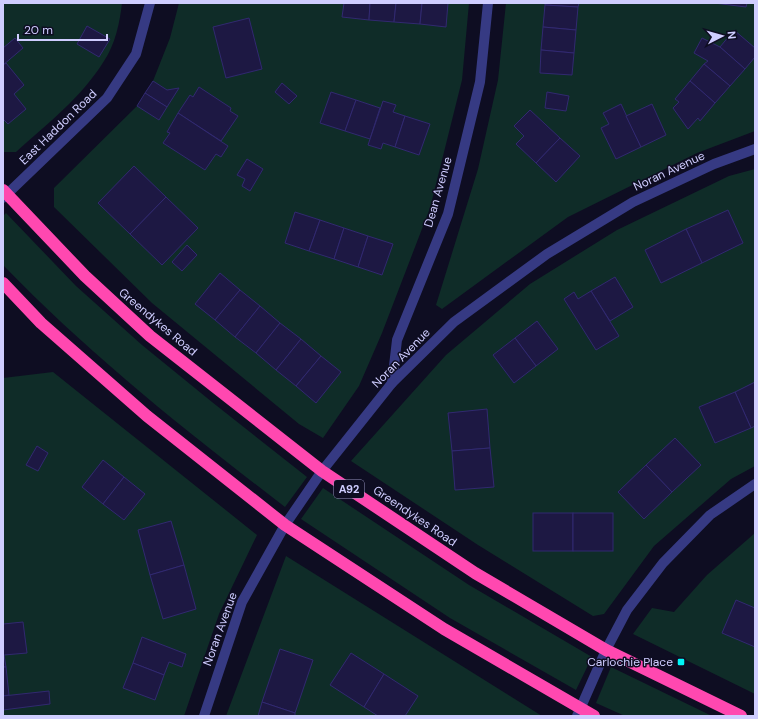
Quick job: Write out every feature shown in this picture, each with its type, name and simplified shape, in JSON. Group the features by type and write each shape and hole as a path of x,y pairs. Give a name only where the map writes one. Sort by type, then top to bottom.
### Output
{"highway":[{"name":"Greendykes Road","path":"4,194 84,276 150,336 322,471 475,573 606,650 741,716"},
{"path":"3,283 41,323 147,416 285,525 444,629 579,712 594,716"}],"street":[{"name":"East Haddon Road","path":"4,194 107,98 136,54 150,3"},
{"name":"Dean Avenue","path":"392,383 397,340 448,214 480,82 488,3"},
{"name":"Noran Avenue","path":"204,716 242,602 285,525 322,471 392,383 454,322 547,254 633,202 714,164 755,149"},
{"path":"579,712 606,650 627,610 663,563 710,515 755,484"}],"green space":[{"path":"3,3 122,3 114,41 108,55 95,74 63,110 16,152 3,152"},
{"path":"179,3 469,3 462,80 430,208 382,333 359,386 323,438 299,424 152,303 54,207 54,188 137,106 153,81 170,38"},
{"path":"506,3 755,3 755,131 697,153 568,217 442,309 436,305 478,169 498,80"},
{"path":"755,169 755,466 731,479 654,546 604,614 593,616 478,545 351,461 446,355 530,284 617,230 729,176"},
{"path":"6,213 76,286 142,345 307,477 285,507 175,421 104,361 3,265 3,216"},
{"path":"53,372 257,535 219,614 184,716 3,716 3,378"},
{"path":"323,488 469,585 592,657 576,690 450,618 301,519"},
{"path":"755,533 755,694 633,634 652,608 674,612 707,575"},
{"path":"286,556 542,716 226,716"},
{"path":"611,667 712,716 625,716 596,703"}],"building":[{"path":"344,3 370,3 369,20 342,17"},
{"path":"370,3 396,3 394,22 369,20"},
{"path":"396,3 422,3 420,24 394,22"},
{"path":"422,3 448,3 446,27 420,24"},
{"path":"545,3 579,3 578,7 545,5"},
{"path":"714,3 747,3 746,7"},
{"path":"545,5 578,7 576,30 543,27"},
{"path":"249,18 262,69 226,78 213,27"},
{"path":"87,26 110,39 99,57 77,44"},
{"path":"543,27 576,30 574,53 541,50"},
{"path":"734,30 755,48 755,57 745,69 720,47"},
{"path":"15,38 23,48 3,65 3,48"},
{"path":"702,38 720,47 745,69 730,86 704,64 708,61 694,53"},
{"path":"541,50 574,53 572,75 540,73"},
{"path":"6,63 24,85 14,94 26,109 8,124 3,119 3,65"},
{"path":"704,64 730,86 715,103 690,81"},
{"path":"153,81 167,90 179,88 167,107 145,93"},
{"path":"690,81 715,103 700,121 698,118 688,129 673,108 679,102 675,99"},
{"path":"282,83 297,96 289,104 275,92"},
{"path":"199,87 231,108 230,111 238,116 221,141 178,113 190,95 193,97"},
{"path":"331,92 356,100 345,131 320,123"},
{"path":"547,92 569,96 566,111 545,108"},
{"path":"145,93 167,107 159,120 137,106"},
{"path":"356,100 380,108 370,139 345,131"},
{"path":"383,101 396,105 393,112 405,116 395,147 383,143 381,149 368,145"},
{"path":"621,104 641,147 616,159 601,128 609,124 603,113"},
{"path":"652,104 666,135 641,147 626,116"},
{"path":"530,110 560,138 536,163 516,144 524,136 514,126"},
{"path":"178,113 228,146 221,157 216,154 205,170 163,143 170,133 167,132"},
{"path":"405,116 430,124 419,155 395,147"},
{"path":"560,138 580,156 556,182 536,163"},
{"path":"247,159 263,169 250,191 242,186 245,179 237,175"},
{"path":"134,166 166,197 130,234 98,203"},
{"path":"166,197 198,228 162,265 130,234"},
{"path":"728,210 743,243 702,263 686,229"},
{"path":"295,212 320,220 309,251 285,243"},
{"path":"320,220 344,228 334,259 309,251"},
{"path":"344,228 368,236 358,267 334,259"},
{"path":"686,229 702,263 661,283 645,250"},
{"path":"368,236 393,244 382,275 358,267"},
{"path":"187,245 197,255 182,271 172,262"},
{"path":"220,273 240,290 215,320 195,304"},
{"path":"615,277 633,307 610,321 591,291"},
{"path":"240,290 260,306 235,337 215,320"},
{"path":"591,291 619,336 596,350 564,299 574,292 578,299"},
{"path":"260,306 280,323 256,353 235,337"},
{"path":"537,321 558,349 536,366 515,338"},
{"path":"280,323 301,339 276,370 256,353"},
{"path":"515,338 536,366 514,383 493,355"},
{"path":"301,339 321,356 296,386 276,370"},
{"path":"321,356 341,372 316,403 296,386"},
{"path":"755,382 755,426 751,428 735,392"},
{"path":"735,392 751,428 715,443 699,407"},
{"path":"487,409 490,448 452,451 448,413"},
{"path":"675,438 701,465 672,492 646,465"},
{"path":"37,446 48,453 38,471 26,465"},
{"path":"490,448 494,487 455,490 452,451"},
{"path":"103,460 124,477 103,504 82,487"},
{"path":"646,465 672,492 644,519 618,492"},
{"path":"124,477 145,494 124,520 103,504"},
{"path":"533,513 573,513 573,551 533,551"},
{"path":"573,513 613,513 613,551 573,551"},
{"path":"171,521 184,565 150,575 138,530"},
{"path":"184,565 196,609 163,619 150,575"},
{"path":"736,600 755,608 755,647 722,633"},
{"path":"23,622 27,653 4,655 6,667 3,667 3,624"},
{"path":"142,637 186,654 182,667 169,662 164,675 133,663"},
{"path":"280,649 313,660 295,713 262,702"},
{"path":"351,653 384,674 364,707 330,685"},
{"path":"133,663 164,675 155,700 123,688"},
{"path":"3,667 6,667 9,695 3,696"},
{"path":"384,674 418,696 405,716 378,716 364,707"},
{"path":"49,691 50,704 3,710 3,696"},
{"path":"262,702 295,713 295,716 258,716"}],"place":[{"name":"Carlochie Place","path":"681,662"}]}
